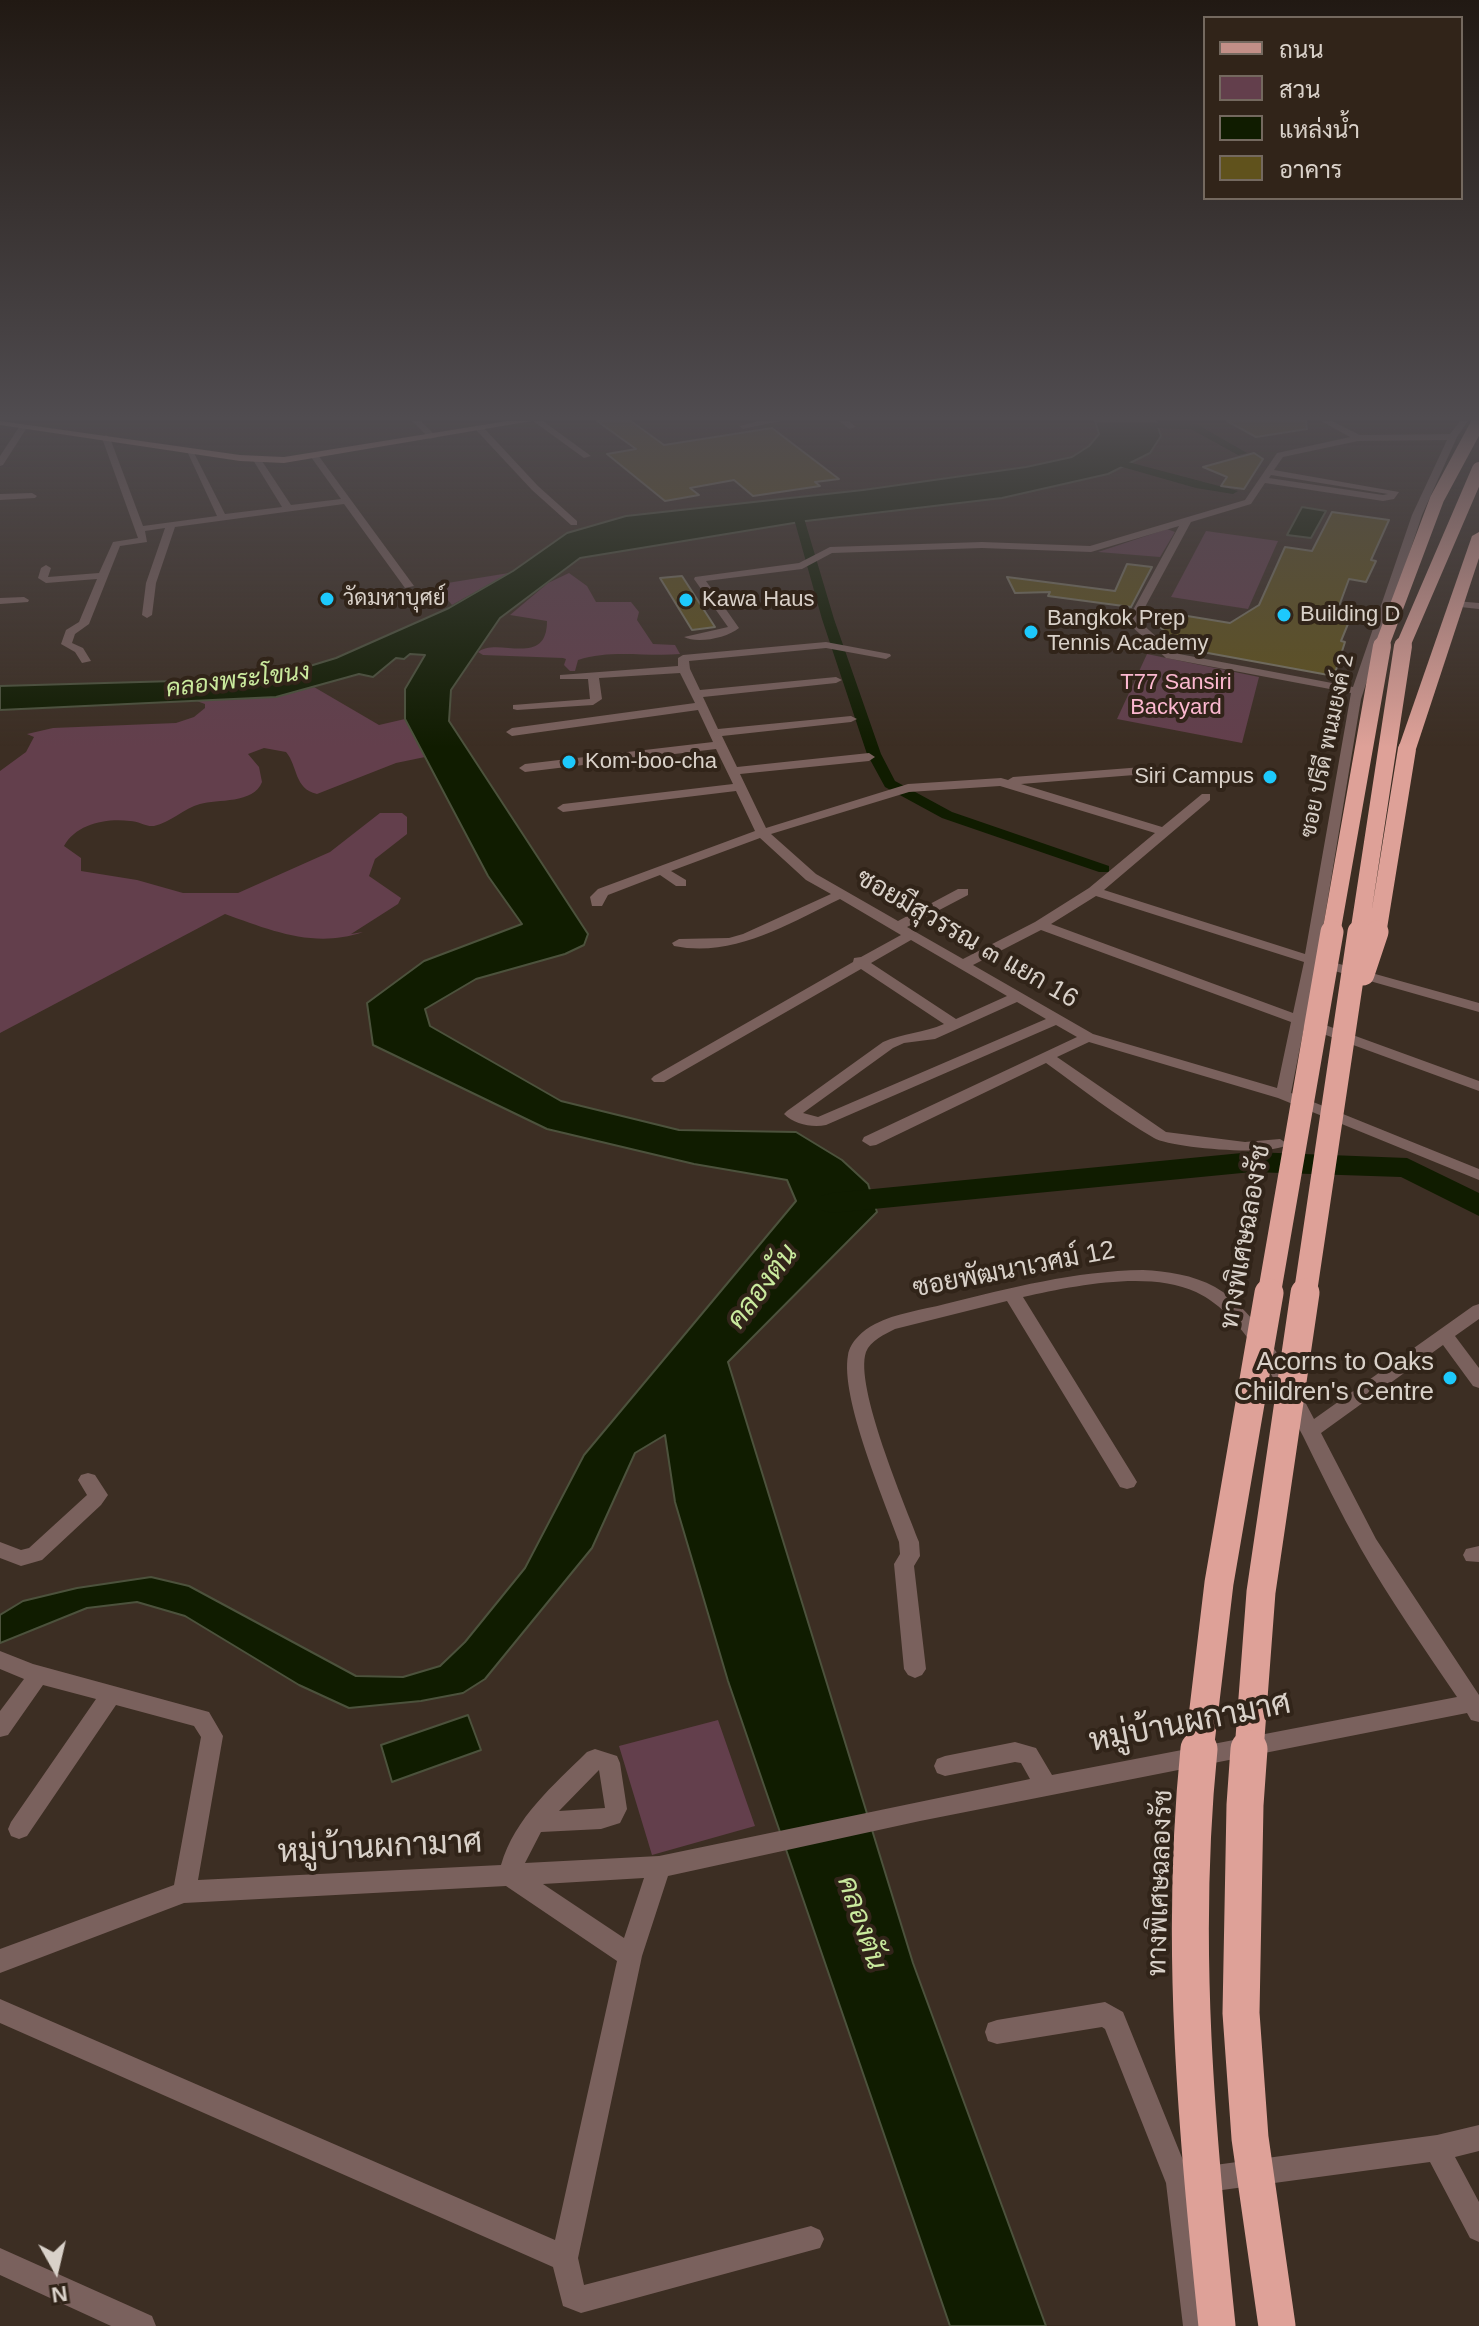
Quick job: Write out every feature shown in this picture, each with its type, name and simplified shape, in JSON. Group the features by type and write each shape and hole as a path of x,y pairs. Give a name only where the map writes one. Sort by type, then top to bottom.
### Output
{"highway":[{"name":"ทางพิเศษฉลองรัช","path":"1217,2326 1195,2084 1189,1891 1204,1704 1219,1583 1381,648 1426,530"},
{"path":"1277,2326 1250,2138 1241,2013 1245,1805 1261,1592 1401,650 1453,530"},
{"path":"1341,1038 1378,930 1407,749 1479,536"}],"street":[{"path":"86,661 79,650 66,644 70,632 84,624 116,544 144,540 139,530"},
{"path":"147,615 151,583 169,530"},
{"path":"366,530 409,586"},
{"path":"689,637 726,633 734,628 699,579 802,566 822,552 834,549 982,545 1086,549 1154,530"},
{"path":"1182,530 1132,621 1168,658 1358,691"},
{"name":"ซอย ปรีดี พนมยงค์ 2","path":"1283,1095 1311,960 1358,691 1412,530"},
{"path":"46,568 43,578 46,580 103,576"},
{"path":"1457,598 1479,597"},
{"path":"1457,598 1479,606"},
{"path":"0,601 24,600"},
{"path":"564,677 684,669 683,658 688,656 826,645 886,656"},
{"name":"ซอยมีสุวรรณ ๓ แยก 16","path":"684,669 762,833 811,877 1088,1037 1283,1095 1479,1175"},
{"path":"517,707 593,702 596,699 593,675"},
{"path":"512,732 590,724 698,700 836,680"},
{"path":"525,768 851,719"},
{"path":"731,771 869,757"},
{"path":"597,903 597,897 603,892 661,870 762,833 893,791 1143,771"},
{"path":"1001,782 1165,832"},
{"path":"563,808 739,787"},
{"path":"961,965 1040,925 1094,891 1206,797"},
{"path":"661,870 681,883"},
{"path":"1094,891 1311,960 1479,1008"},
{"path":"659,1079 859,961 963,892"},
{"path":"679,943 730,942 748,937 841,894"},
{"path":"1040,925 1479,1086"},
{"path":"859,961 955,1025"},
{"path":"1017,997 930,1036 901,1039 888,1045 792,1114 820,1122 1057,1019"},
{"path":"870,1141 1088,1037"},
{"path":"1047,1057 1162,1136 1245,1147 1280,1144"},
{"name":"ซอยพัฒนาเวศม์ 12","path":"915,1669 904,1564 910,1556 909,1542 862,1407 854,1367 858,1348 874,1333 901,1321 1012,1294 1092,1279 1133,1275 1163,1278 1204,1290 1235,1312 1278,1372 1369,1545 1476,1708"},
{"path":"1012,1294 1127,1482"},
{"path":"1310,1432 1479,1310"},
{"path":"1445,1335 1479,1381"},
{"path":"0,1550 21,1558 35,1554 98,1495 88,1480"},
{"path":"1,1661 201,1719 212,1732 184,1892"},
{"path":"0,1728 39,1674"},
{"path":"19,1829 111,1694"},
{"name":"หมู่บ้านผกามาศ","path":"0,1961 184,1892 659,1867 1046,1786 1476,1708"},
{"path":"945,1766 1015,1752 1028,1755 1046,1786"},
{"path":"510,1875 514,1854 534,1822"},
{"path":"659,1867 630,1956 565,2258 570,2289 573,2296 581,2299 811,2239"},
{"name":"หมู่บ้านผกามาศ","path":"510,1875 630,1956"},
{"path":"0,2011 565,2258"},
{"path":"997,2032 1105,2014 1114,2021 1179,2183 1197,2326"},
{"path":"1179,2183 1437,2148 1479,2138"},
{"path":"1437,2148 1479,2229"},
{"path":"0,2261 142,2326"}],"green space":[{"path":"1165,530 1175,532 1160,557 1098,552"},
{"path":"1206,531 1278,541 1248,609 1171,597"},
{"path":"509,573 452,605 435,585"},
{"path":"569,573 587,586 596,602 631,602 639,612 637,620 653,644 675,645 680,654 590,657 578,660 575,671 570,671 564,665 566,659 563,658 483,655 478,652 486,648 530,648 539,644 545,635 547,621 510,615 548,583"},
{"name":"T77 Sansiri Backyard","path":"1147,654 1259,677 1242,743 1117,719"},
{"path":"314,687 379,725 405,719 425,757 396,763 317,794 300,782 286,752 264,748 248,754 259,767 262,782 251,794 200,804 154,826 121,820 92,824 76,832 64,846 81,858 81,871 137,880 183,893 238,893 330,852 380,813 402,813 407,817 407,834 375,859 369,876 401,898 398,904 351,934 363,932 327,939 292,935 225,914 0,1033 0,771 26,752 34,737 27,734 53,728 176,723 194,717 205,708 205,704 194,700 276,697"},
{"path":"718,1720 755,1826 652,1855 619,1746"}],"water":[{"path":"579,530 754,530 580,558 500,618 451,690 449,721 588,934 584,945 565,954 476,979 425,1009 430,1026 561,1101 679,1130 796,1132 842,1160 868,1184 877,1212 728,1362 913,1963 1046,2326 950,2326 728,1681 675,1502 665,1435 635,1453 592,1548 485,1679 463,1693 421,1701 349,1708 299,1685 185,1616 137,1602 87,1608 0,1643 0,1615 23,1601 77,1588 151,1577 189,1586 356,1676 403,1677 440,1666 465,1642 525,1568 584,1455 796,1201 787,1180 694,1164 547,1129 373,1045 367,1003 424,961 522,924 488,876 405,719 405,689 425,655 410,654 404,659 396,658 373,677 359,674 276,697 0,710 0,686 210,680 290,672 336,658 449,608 513,571 567,533"},
{"path":"1290,530 1316,530 1311,538 1287,535"},
{"path":"468,1715 481,1750 392,1782 381,1745"}],"building":[{"path":"1323,530 1385,530 1371,560 1376,561 1366,582 1349,579 1335,617 1350,619 1341,641 1345,642 1334,676 1186,649 1155,623 1163,612 1230,623 1259,605 1285,547 1312,551"},
{"path":"1127,564 1152,567 1131,607 1048,596 1050,592 1015,593 1007,577 1115,591"},
{"name":"Kawa Haus","path":"682,576 715,627 692,630 660,578"}],"waterway":[{"path":"802,530 828,619 874,754 890,784 947,815 1104,869"},
{"path":"832,1203 1252,1162 1407,1168 1479,1206"}],"place":[{"name":"วัดมหาบุศย์","path":"327,599"},
{"name":"Kawa Haus","path":"686,600"},
{"name":"Building D","path":"1284,615"},
{"name":"Bangkok Prep Tennis Academy","path":"1031,632"},
{"name":"Kom-boo-cha","path":"569,762"},
{"name":"Siri Campus","path":"1270,777"},
{"name":"Acorns to Oaks Children's Centre","path":"1450,1378"}],"water label":[{"name":"คลองพระโขนง","path":"238,681"},
{"name":"คลองตัน","path":"763,1287"},
{"name":"คลองตัน","path":"861,1923"}]}
